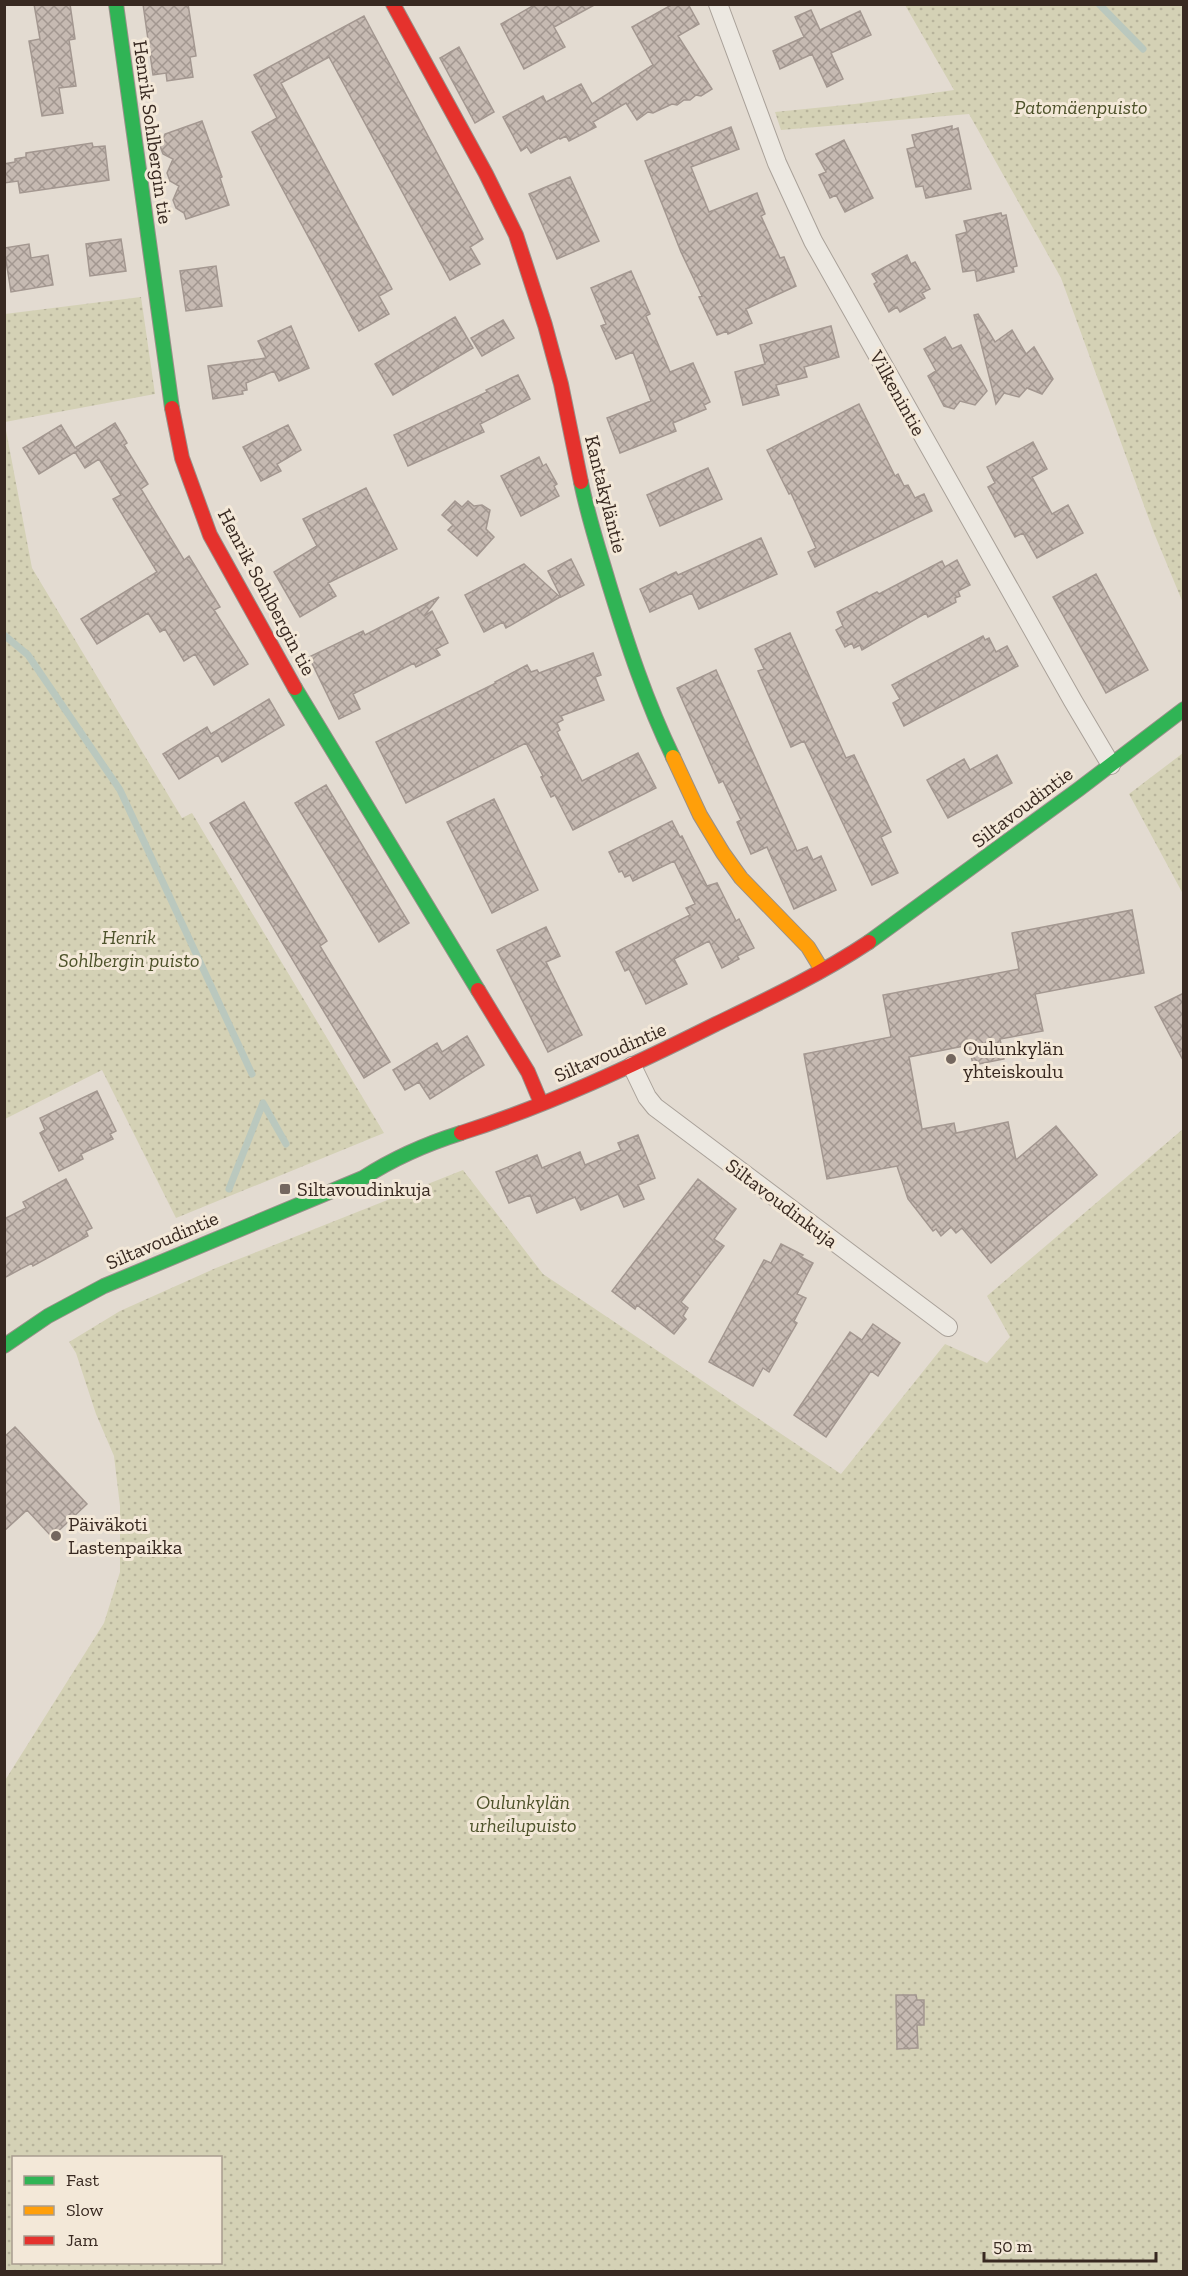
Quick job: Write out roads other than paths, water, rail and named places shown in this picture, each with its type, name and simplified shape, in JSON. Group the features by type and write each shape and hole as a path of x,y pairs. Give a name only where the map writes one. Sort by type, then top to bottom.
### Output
{"street":[{"name":"Henrik Sohlbergin tie","path":"116,4 168,388 182,458 210,536 280,663 528,1072 541,1103"},
{"name":"Kantakyläntie","path":"393,4 486,174 516,235 543,315 561,384 586,508 629,650 657,724 700,816 723,853 741,878 807,947 822,970"},
{"name":"Vilkenintie","path":"718,4 774,153 813,241 1111,765"},
{"name":"Siltavoudintie","path":"4,1346 48,1316 104,1286 363,1178 391,1160 437,1140 488,1124 632,1066 822,970 901,920 1184,709"},
{"name":"Siltavoudinkuja","path":"632,1066 647,1097 655,1107 948,1327"}],"waterway":[{"path":"1099,4 1143,49"},
{"path":"4,635 28,655 120,790 252,1074"},
{"path":"263,1103 286,1144"},
{"path":"229,1189 263,1103"}],"place":[{"name":"Oulunkylän yhteiskoulu","path":"951,1059"},
{"name":"Siltavoudinkuja","path":"285,1189"},
{"name":"Päiväkoti Lastenpaikka","path":"56,1536"}],"park label":[{"name":"Patomäenpuisto","path":"1081,107"},
{"name":"Henrik Sohlbergin puisto","path":"129,948"},
{"name":"Oulunkylän urheilupuisto","path":"523,1814"}]}
